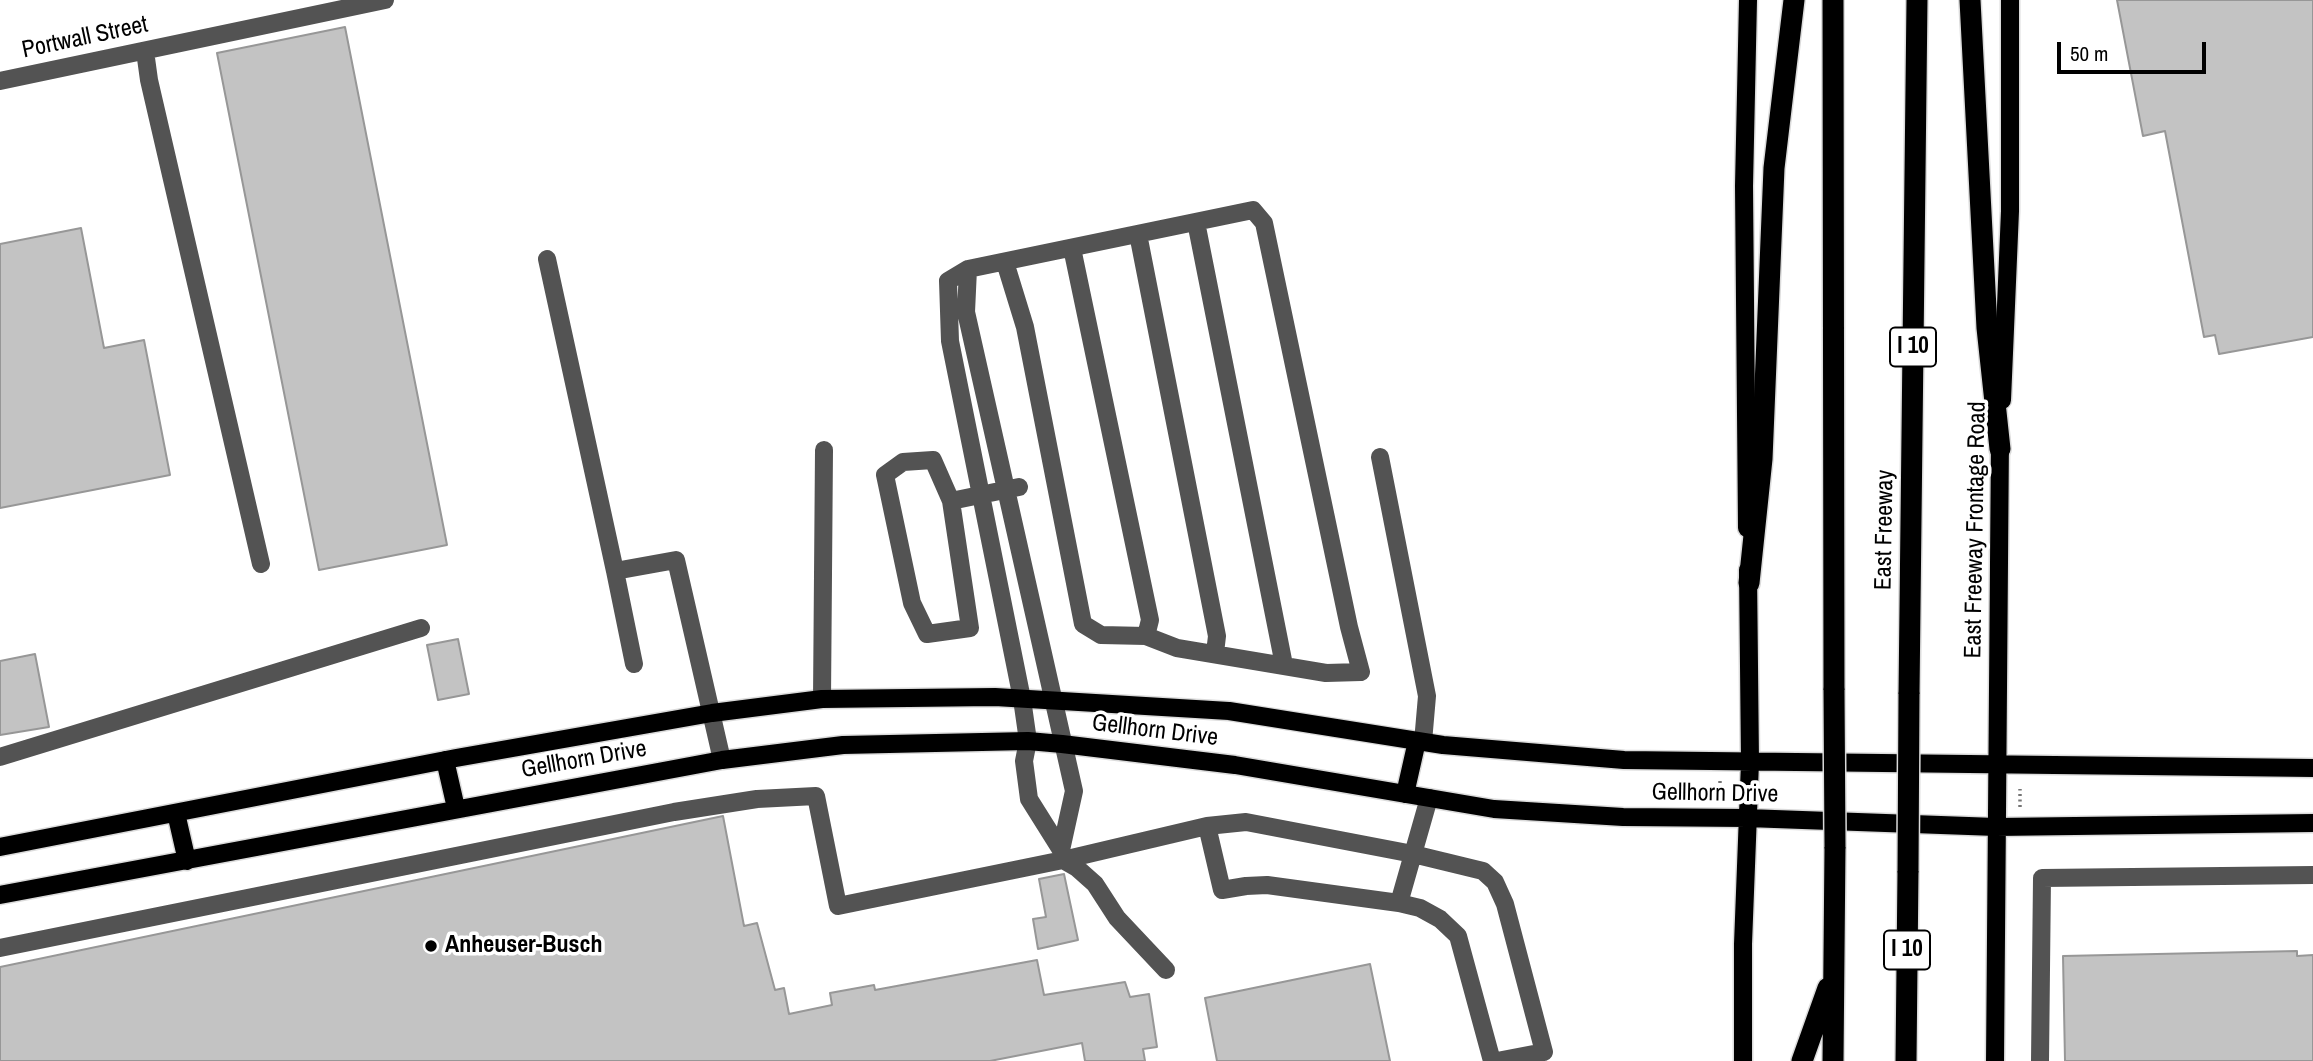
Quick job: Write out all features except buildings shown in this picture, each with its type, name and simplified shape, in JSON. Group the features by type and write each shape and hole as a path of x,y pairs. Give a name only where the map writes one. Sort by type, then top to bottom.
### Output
{"highway":[{"path":"1749,583 1762,459 1774,168 1794,0"},
{"name":"East Freeway","path":"1833,0 1833,1061"},
{"name":"East Freeway","path":"1906,1061 1917,0"},
{"path":"1970,0 1987,328 2000,449"},
{"path":"1802,1061 1834,973"}],"main road":[{"path":"1743,1061 1750,762 1744,186 1748,0"},
{"name":"East Freeway Frontage Road","path":"1996,1061 2000,449 2010,211 2011,0"},
{"name":"Gellhorn Drive","path":"0,847 445,760 712,713 822,699 995,697 1229,711 1420,742 1624,760 2313,768"},
{"name":"Gellhorn Drive","path":"0,895 722,760 843,745 1028,741 1062,744 1235,765 1494,809 1623,817 1747,818 1996,827 2313,823"},
{"path":"1405,794 1420,742"},
{"path":"445,760 456,808"},
{"path":"176,813 187,861"}],"street":[{"name":"Portwall Street","path":"0,81 385,0"},
{"path":"145,51 152,93 261,564"},
{"path":"1005,262 1025,327 1083,624 1101,635 1146,636 1177,648 1326,673 1361,672 1349,627 1264,223 1253,209 968,269 948,281 950,341 1022,699 1028,741 1024,761 1029,799 1062,855 1095,884 1117,918 1166,970"},
{"path":"1196,222 1284,665"},
{"path":"1138,234 1217,636 1215,653"},
{"path":"1072,248 1150,620 1146,636"},
{"path":"547,259 634,664"},
{"path":"968,269 966,312 1012,488 1052,700 1074,792 1062,855"},
{"path":"822,699 824,450"},
{"path":"1380,457 1427,696 1420,742"},
{"path":"933,460 951,501 970,628 927,634 912,603 885,475 904,463 933,460"},
{"path":"951,501 1012,488"},
{"path":"615,572 676,560 722,760"},
{"path":"0,757 421,628"},
{"path":"0,948 674,812 757,799 816,796 838,906 1062,855 1207,826 1246,822 1413,854 1483,871 1495,882 1505,904 1544,1052 1532,1058 1497,1061"},
{"path":"1399,903 1429,798"},
{"path":"1207,826 1222,890 1267,885 1399,903 1420,908 1440,919 1458,936 1492,1061"},
{"path":"2040,1061 2042,878 2313,875"}],"path":[{"path":"1720,778 1720,794"},
{"path":"2020,789 2020,807"}],"place":[{"name":"Anheuser-Busch","path":"431,946"}]}
